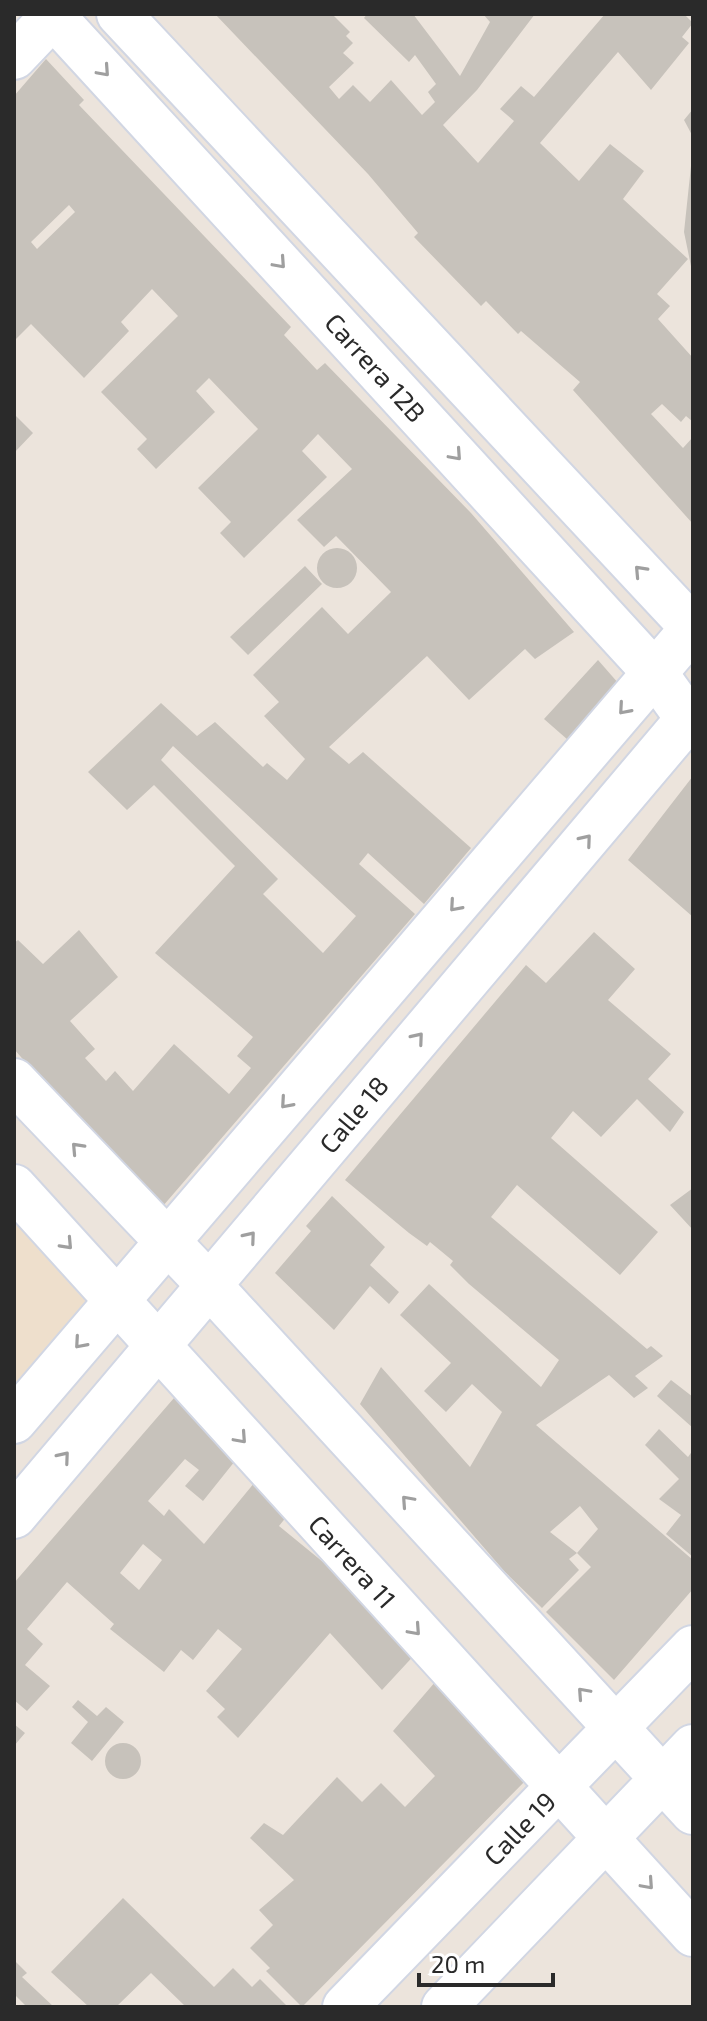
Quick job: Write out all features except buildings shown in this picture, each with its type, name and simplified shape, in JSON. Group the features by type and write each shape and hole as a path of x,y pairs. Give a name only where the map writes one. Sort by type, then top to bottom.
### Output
{"street":[{"name":"Carrera 12B","path":"119,14 693,628"},
{"name":"Carrera 12B","path":"54,15 655,673 691,720"},
{"path":"14,57 54,15"},
{"path":"14,1421 693,628"},
{"name":"Calle 18","path":"14,1516 691,720"},
{"path":"14,1081 209,1285 693,1812"},
{"name":"Carrera 11","path":"14,1187 693,1934"},
{"name":"Calle 19","path":"345,2007 693,1648"},
{"path":"444,2007 693,1747"}],"shaded area":[{"path":"14,1213 94,1300 14,1397"}]}
